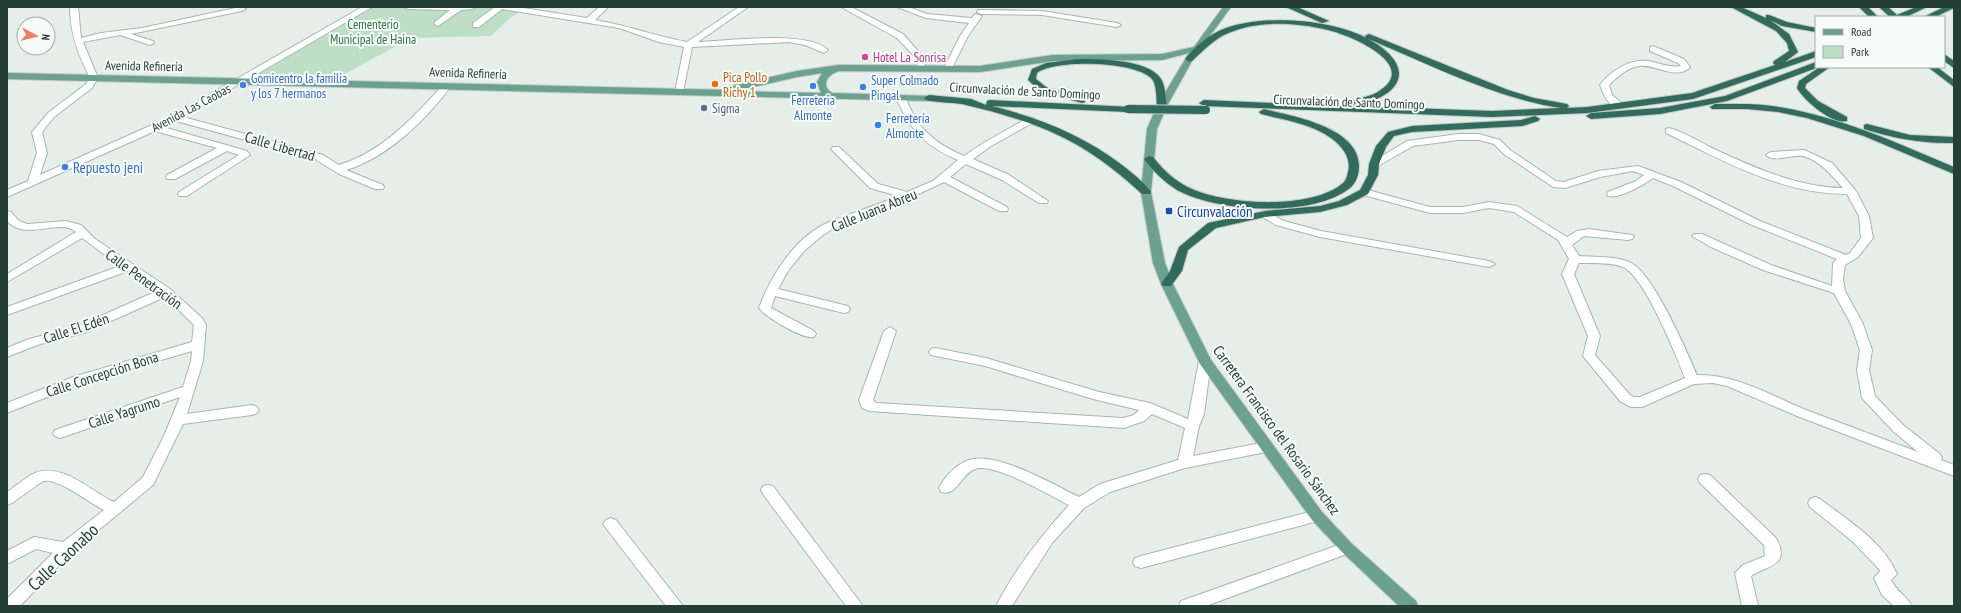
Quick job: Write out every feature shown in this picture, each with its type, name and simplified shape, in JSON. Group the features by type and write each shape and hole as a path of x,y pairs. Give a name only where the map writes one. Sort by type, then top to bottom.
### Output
{"highway":[{"path":"1290,7 1313,17 1370,36 1519,97 1567,106 1619,105"},
{"path":"1736,7 1776,28 1788,38 1793,45 1794,52 1789,57 1757,75"},
{"path":"1746,7 1785,24 1815,30"},
{"path":"1863,7 1873,16"},
{"path":"1883,7 1894,16"},
{"path":"1930,16 1951,7"},
{"path":"1902,16 1919,8"},
{"path":"1192,54 1212,39 1228,30 1261,23 1297,23 1334,30 1369,43 1387,56 1395,69 1395,78 1389,88 1380,96 1335,106 1278,106"},
{"name":"Circunvalación de Santo Domingo","path":"929,98 964,102 1205,107 1278,106 1492,114 1587,110 1693,96 1815,54"},
{"path":"1945,58 1954,65"},
{"path":"1082,100 1043,89 1032,80 1032,75 1036,70 1047,65 1059,63 1114,64 1138,67 1147,70 1159,81 1162,106"},
{"name":"Circunvalación de Santo Domingo","path":"1205,107 1264,112 1431,119 1535,119 1660,111 1727,98 1815,65"},
{"path":"1824,68 1802,83 1801,88 1805,95 1828,112 1861,125 1892,134 1923,139 1954,140"},
{"path":"1933,68 1953,84"},
{"name":"Circunvalación de Santo Domingo","path":"929,98 972,97 1082,100 1128,105"},
{"path":"964,102 1031,120 1056,129 1097,150 1127,173 1146,192"},
{"path":"1660,111 1741,105 1766,106 1799,112 1838,123 1954,171"},
{"path":"1149,159 1161,174 1176,185 1196,194 1234,204 1258,205 1312,200 1329,195 1347,185 1353,174 1355,165 1352,154 1343,143 1330,133 1307,123 1264,112"},
{"path":"1167,284 1176,271 1183,249 1201,233 1221,222 1265,214 1320,209 1343,203 1364,192 1373,175 1374,164 1385,140 1391,134 1412,129 1522,123 1535,119"}],"main road":[{"name":"Carretera Francisco del Rosario Sánchez","path":"1227,7 1192,54 1162,106 1152,129 1146,192 1159,263 1167,284 1205,361 1266,447 1317,516 1347,548 1411,604"},
{"path":"716,93 797,74 839,68 998,67 1053,58 1148,59 1172,55 1192,54"},
{"path":"830,96 821,88 821,80 825,74 839,68"},
{"name":"Avenida Refinería","path":"7,76 242,80 929,98"}],"street":[{"path":"32,184 42,153 37,132 51,115 89,86 94,78 83,55 74,27 74,7"},
{"name":"Avenida Las Caobas","path":"7,194 156,128 368,7"},
{"path":"408,7 472,7"},
{"path":"476,25 501,7 620,26 662,40 688,45 789,40 807,43 824,50"},
{"path":"550,15 563,7"},
{"path":"589,21 604,7"},
{"path":"680,92 688,45 744,7"},
{"path":"845,7 900,36 921,60 921,68"},
{"path":"901,7 926,16 974,21"},
{"path":"438,24 458,8"},
{"path":"1070,8 1070,18"},
{"path":"78,41 120,32 142,30 242,9"},
{"path":"948,68 964,36 983,10 1032,13 1117,25"},
{"path":"120,32 150,43"},
{"path":"1619,105 1608,96 1604,85 1628,67 1645,63 1677,69 1686,66 1681,61 1653,49"},
{"path":"338,169 356,164 382,149 447,86"},
{"path":"901,98 909,117 922,135 945,152 994,172 1043,201"},
{"name":"Calle Libertad","path":"175,118 319,157 338,169 379,187"},
{"name":"Calle Juana Abreu","path":"810,334 768,312 765,308 771,291 783,270 800,249 819,233 832,225 908,196 937,183 964,160 988,144 1031,120"},
{"path":"156,128 244,153 245,155 183,194"},
{"path":"1669,130 1742,165 1780,180 1814,189 1850,192"},
{"path":"1374,164 1410,143 1423,140 1479,137 1497,142 1507,152 1522,163 1559,186 1598,174 1634,168 1677,184 1756,223 1846,259"},
{"path":"171,177 225,148"},
{"path":"836,149 874,186 908,196"},
{"path":"1771,155 1798,152 1809,154 1828,165 1850,192 1864,216 1867,238 1854,255 1839,263 1837,279 1839,291 1857,324 1866,350 1863,370 1869,398 1898,428 1952,470"},
{"path":"1612,194 1640,183 1652,174"},
{"path":"944,178 1002,209"},
{"path":"1364,192 1430,210 1463,210 1489,205 1517,209 1562,238 1575,259 1629,266 1641,278 1655,301 1683,355 1692,380"},
{"path":"1265,214 1280,223 1320,234 1489,264"},
{"name":"Calle Penetración","path":"10,221 26,227 70,224 77,227 91,241 166,292 198,321 200,325 197,361 177,420 148,481 116,509"},
{"path":"1565,244 1581,234 1589,232 1628,237"},
{"path":"7,279 82,233"},
{"path":"1698,236 1720,248 1811,284 1839,291"},
{"path":"1575,259 1568,274 1594,336 1589,356 1630,402 1642,402 1692,380 1713,379 1730,382 1802,412 1952,470"},
{"path":"7,311 129,267"},
{"path":"771,291 844,309"},
{"name":"Calle El Edén","path":"7,353 33,342 80,330 166,292"},
{"path":"890,331 866,400 867,405 875,408 1124,423 1139,418 1150,408"},
{"name":"Calle Concepción Bona","path":"7,408 46,391 94,374 198,345"},
{"path":"935,352 986,362 1098,396 1150,408 1192,426"},
{"path":"1184,464 1192,426 1197,414 1205,361"},
{"name":"Calle Yagrumo","path":"60,433 188,390"},
{"path":"177,420 252,410"},
{"path":"1004,606 1012,591 1047,538 1079,504 1105,488 1184,464 1266,447"},
{"path":"946,488 972,464 992,464 1079,504"},
{"path":"7,499 39,477 48,475 64,480 100,502 116,509"},
{"path":"1705,479 1771,542 1773,547 1774,553 1770,560 1743,573 1750,606"},
{"path":"768,490 855,606"},
{"path":"1815,503 1877,554 1888,568 1889,574 1882,578 1888,590 1904,606"},
{"name":"Calle Caonabo","path":"10,606 66,549 116,509"},
{"path":"1141,562 1317,516"},
{"path":"611,524 675,606"},
{"path":"7,558 34,542 66,549"},
{"path":"1187,606 1206,603 1347,548"}],"green space":[{"name":"Cementerio Municipal de Haina","path":"368,7 502,7 524,10 511,17 491,36 411,38 339,77 260,74 259,71"}],"place":[{"name":"Hotel La Sonrisa","path":"865,57"},
{"name":"Pica Pollo Richy 1","path":"715,84"},
{"name":"Gomicentro la familia y los 7 hermanos","path":"243,85"},
{"name":"Ferreteria Almonte","path":"813,86"},
{"name":"Super Colmado Pingal","path":"863,87"},
{"name":"Sigma","path":"704,108"},
{"name":"Ferretería Almonte","path":"878,125"},
{"name":"Repuesto jeni","path":"65,167"},
{"name":"Circunvalación","path":"1169,211"}]}
